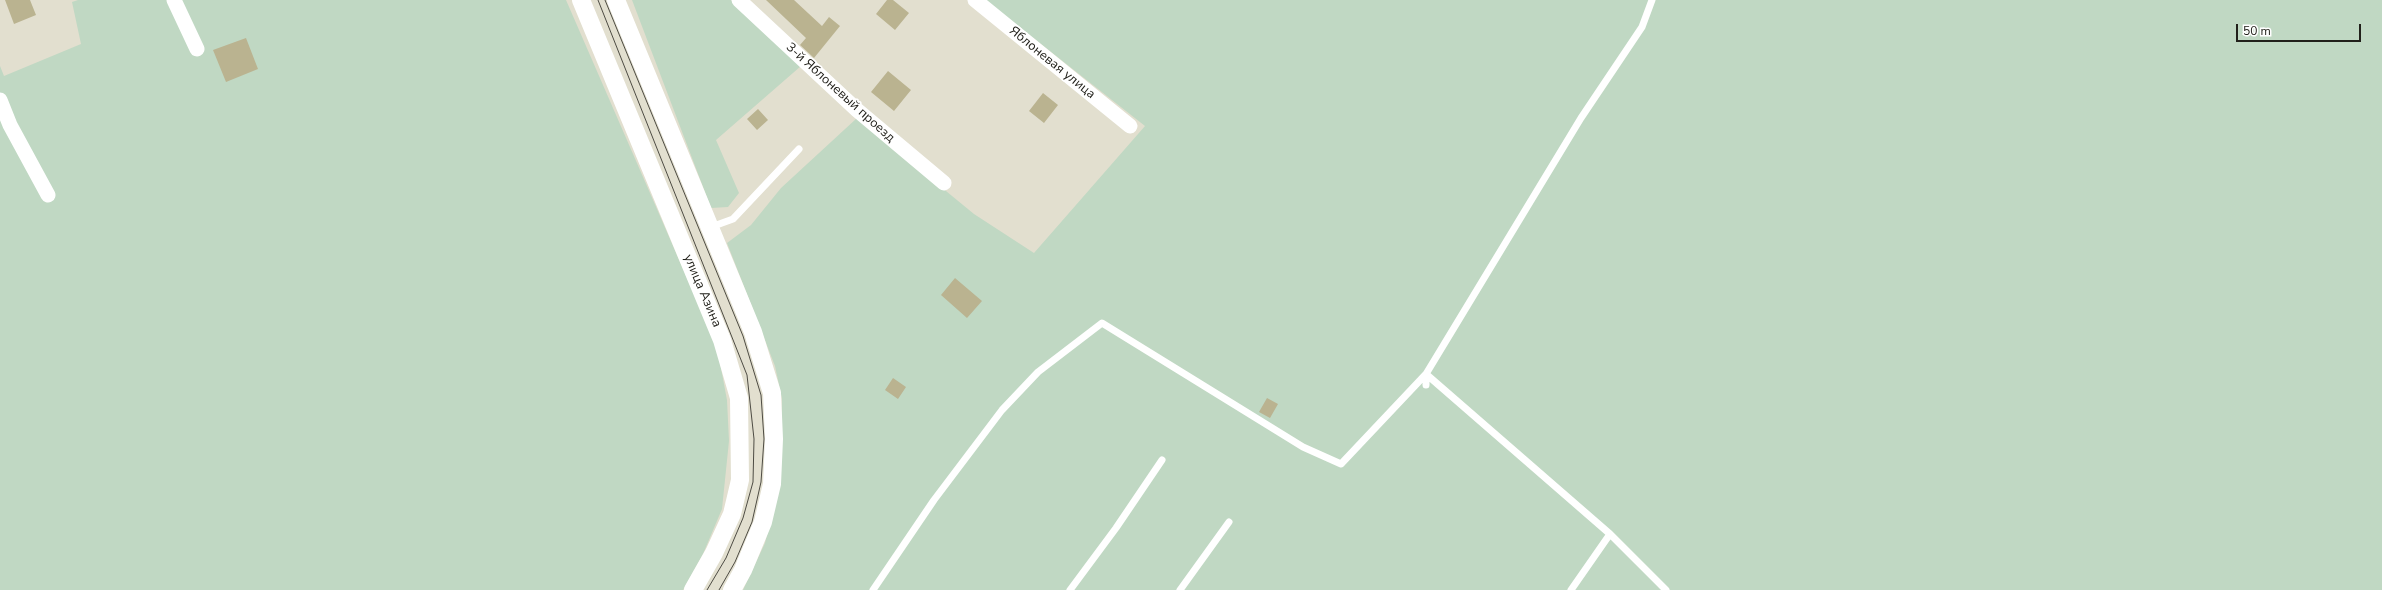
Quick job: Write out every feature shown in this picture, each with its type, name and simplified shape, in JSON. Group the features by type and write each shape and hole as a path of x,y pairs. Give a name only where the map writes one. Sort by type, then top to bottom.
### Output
{"street":[{"path":"174,0 197,49"},
{"name":"улица Азина","path":"581,0 722,340 739,398 740,480 732,514 693,590"},
{"path":"616,0 753,332 772,393 774,440 772,484 763,522 743,570 732,590"},
{"name":"3-й Яблоневый проезд","path":"739,0 857,110 944,183"},
{"name":"Яблоневая улица","path":"975,0 1130,126"},
{"path":"0,100 10,125 48,195"}],"lane":[{"path":"873,590 934,500 1002,410 1038,372 1102,323 1303,447 1342,464 1426,374 1581,118 1642,27 1652,0"},
{"path":"709,228 733,219 799,150"},
{"path":"1426,374 1426,385"},
{"path":"1426,374 1610,534 1666,590"},
{"path":"1070,590 1162,460"},
{"path":"1180,590 1229,522"},
{"path":"1571,590 1610,534"}],"green space":[{"path":"78,0 566,0 717,347 727,400 729,441 722,509 703,554 683,590 0,590 0,66 4,76 81,44 72,2"},
{"path":"632,0 731,0 801,66 716,140 739,193 728,207 711,208"},
{"path":"985,0 2382,0 2382,590 743,590 765,543 780,483 782,399 775,366 727,243 751,225 781,188 857,118 974,214 1034,253 1145,126"}],"building":[{"path":"5,0 30,0 36,15 14,24"},
{"path":"766,0 794,0 822,26 829,17 840,26 814,58 800,45 806,38"},
{"path":"887,0 893,0 909,13 895,30 876,14"},
{"path":"246,38 258,69 226,82 213,50"},
{"path":"888,71 911,90 894,111 871,92"},
{"path":"1043,93 1058,105 1044,123 1029,111"},
{"path":"758,109 768,120 757,130 747,119"},
{"path":"955,278 982,301 967,318 941,295"},
{"path":"893,378 906,387 898,399 885,390"},
{"path":"1267,398 1278,404 1270,418 1259,412"}],"tram line":[{"path":"598,0 747,375 754,439 753,482 743,518 726,558 707,590"},
{"path":"605,0 743,336 761,395 764,439 761,482 752,522 735,562 719,590"}]}
